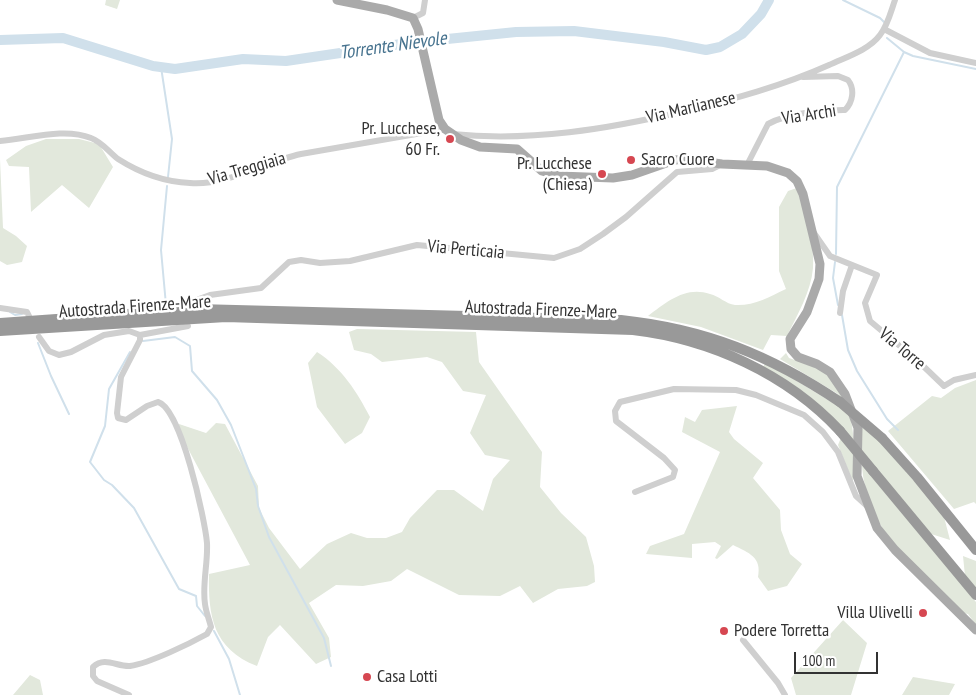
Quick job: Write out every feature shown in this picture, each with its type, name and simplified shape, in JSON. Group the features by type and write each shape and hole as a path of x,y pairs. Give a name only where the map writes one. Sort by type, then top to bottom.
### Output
{"highway":[{"name":"Autostrada Firenze-Mare","path":"0,323 197,309 621,320 683,330 738,346 805,379 840,402 882,438 918,477 976,550"},
{"name":"Autostrada Firenze-Mare","path":"0,331 226,317 633,330 663,335 702,346 761,370 805,398 840,431 976,595"}],"main road":[{"path":"337,0 350,1 413,18 418,29 439,120 448,131 467,143 517,149 542,171 559,176 622,176 646,171 675,160 778,169 797,182 803,194 820,264 818,279 807,312 790,339 790,345 798,358 817,364 830,372 845,394 857,424 857,472 867,506 877,528 895,550 976,630"}],"street":[{"path":"413,18 423,13 426,0"},
{"name":"Via Marlianese","path":"448,131 507,137 564,134 653,118 762,91 801,78 861,50 880,35 896,0"},
{"path":"884,29 930,53 976,63"},
{"name":"Via Archi","path":"747,165 768,124 784,118 834,109 845,110 850,104 853,88 851,83 844,78 801,78"},
{"name":"Via Treggiaia","path":"0,141 56,134 83,135 92,138 117,158 138,170 171,182 193,184 211,182 300,154 448,131"},
{"name":"Via Perticaia","path":"196,303 199,299 210,296 261,288 289,262 301,260 320,263 350,261 417,245 554,258 580,249 603,234 633,212 677,172 712,169 722,164"},
{"path":"812,230 830,256 852,265 843,291 840,313"},
{"name":"Via Torre","path":"852,265 877,275 866,303 870,321 919,362 944,386 954,380 976,375"},
{"path":"0,308 27,312 29,316"},
{"path":"39,337 49,351 59,355 71,352 104,335 129,331 140,334 188,326"},
{"path":"129,695 97,681 93,676 93,667 104,662 126,666 140,663 207,634 211,627 205,604 206,536 195,481 175,422 162,403 153,403 126,420 118,418 121,377 140,340 140,334"},
{"path":"635,492 673,477 675,470 658,453 616,421 615,411 620,402 674,389 736,390 756,395 804,415 823,432 838,452 856,496 867,506"},
{"path":"743,640 778,682 785,695"}],"shaded area":[{"path":"106,0 120,0 117,9 105,5"},
{"path":"46,139 79,139 99,144 113,167 89,208 62,185 31,212 29,167 9,166 6,160 26,146"},
{"path":"0,159 3,228 27,246 22,262 7,265 0,261"},
{"path":"797,188 811,238 813,268 807,295 787,336 771,335 763,350 701,327 648,316 677,297 692,292 710,294 726,302 742,305 761,300 786,289 779,271 779,207 788,191"},
{"path":"357,329 476,332 479,362 542,452 540,487 561,513 586,537 594,566 595,582 587,586 558,589 533,603 520,586 500,596 459,595 407,569 391,581 363,586 336,585 309,603 329,638 331,657 316,664 280,625 268,637 257,666 242,659 231,650 222,640 212,617 209,574 250,565 177,428 179,424 206,433 216,423 225,424 258,486 259,508 269,528 300,569 327,544 351,533 367,538 386,538 402,532 410,518 437,490 454,490 483,511 493,479 510,460 485,455 470,433 486,395 463,391 442,362 427,357 382,362 371,354 354,350 349,332"},
{"path":"317,352 334,365 348,381 370,417 362,433 345,444 317,407 308,363"},
{"path":"786,353 789,358 813,365 825,373 843,396 852,424 853,482 838,445 844,430 763,367 766,362 846,411 838,394 780,359"},
{"path":"976,380 976,504 974,502 954,509 888,431 932,396 941,398 955,388"},
{"path":"737,406 729,432 734,439 763,463 753,478 780,510 781,530 790,554 802,564 787,586 768,591 758,577 758,565 753,556 733,545 717,559 715,558 721,546 715,542 692,544 692,558 646,554 650,546 684,534 720,452 682,432 685,417 695,422 702,410"},
{"path":"860,424 878,440 943,513 950,540 928,533 868,472 976,602 976,625 968,614 963,613 889,539 884,531 865,486"},
{"path":"963,556 976,561 976,590 965,576"},
{"path":"843,620 867,643 851,695 796,695 791,678"},
{"path":"30,675 40,680 43,695 13,695"},
{"path":"913,677 955,684 949,695 902,695"}],"waterway":[{"name":"Torrente Nievole","path":"0,40 63,38 153,66 175,69 243,59 286,61 408,43 516,32 574,31 664,42 706,50 720,47 742,34 761,14 769,0"},
{"path":"843,0 880,18 884,22"},
{"path":"887,38 904,52 913,56 976,69"},
{"path":"836,254 837,187 904,52"},
{"path":"161,67 172,139 168,177"},
{"path":"166,305 161,250 167,186"},
{"path":"835,262 833,278 838,305"},
{"path":"10,312 15,315 22,314"},
{"path":"842,315 848,350 857,371 887,419 898,430"},
{"path":"143,341 175,337 190,346 192,371 217,400 231,425 256,489 258,506 269,537 324,638 331,666"},
{"path":"38,343 69,414"},
{"path":"130,352 109,389 105,426 90,462 104,480 112,485 134,508 179,589 196,596 197,606 205,616"},
{"path":"214,631 229,659 240,695"}],"place":[{"name":"Pr. Lucchese, 60 Fr.","path":"450,139"},
{"name":"Sacro Cuore","path":"631,160"},
{"name":"Pr. Lucchese (Chiesa)","path":"602,174"},
{"name":"Villa Ulivelli","path":"923,613"},
{"name":"Podere Torretta","path":"724,631"},
{"name":"Casa Lotti","path":"367,677"}]}
